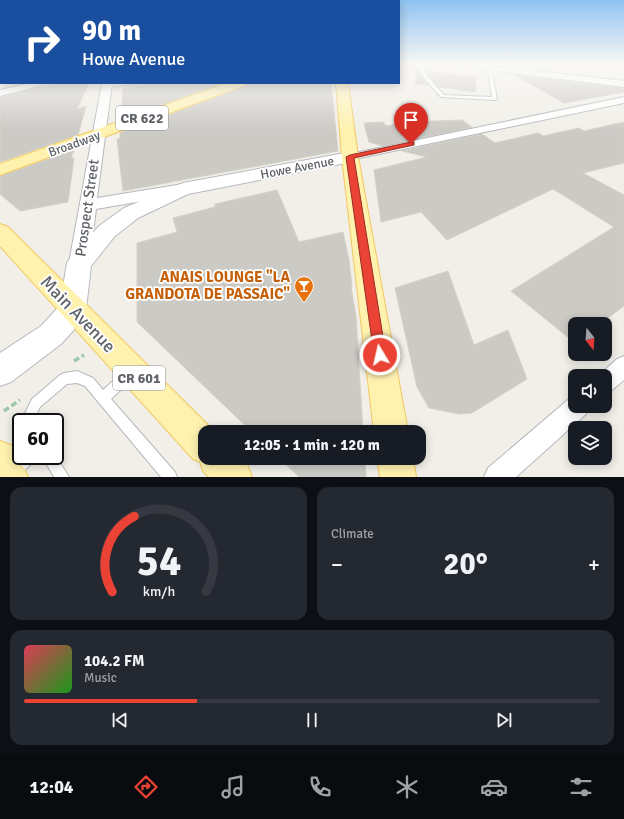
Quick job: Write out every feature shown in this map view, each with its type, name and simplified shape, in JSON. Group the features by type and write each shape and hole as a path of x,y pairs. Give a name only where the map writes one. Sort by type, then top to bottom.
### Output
{"main road":[{"name":"Broadway","path":"0,170 230,86"},
{"path":"342,86 350,157 390,425"},
{"name":"Howe Avenue","path":"183,189 350,157"},
{"path":"79,263 107,231 131,212 183,189"},
{"name":"Main Avenue","path":"0,232 198,440"},
{"name":"Prospect Street","path":"73,309 79,263"},
{"path":"0,371 51,334 73,309"},
{"path":"223,465 234,477"},
{"path":"396,465 398,477"}],"street":[{"path":"0,93 27,86"},
{"name":"Prospect Street","path":"79,263 98,134 107,86"},
{"name":"Howe Avenue","path":"350,157 624,100"},
{"name":"Howe Avenue","path":"87,205 183,189"},
{"path":"612,377 624,366"},
{"path":"497,477 570,413"}],"lane":[{"path":"434,86 443,96 495,99 493,86"},
{"path":"103,398 132,371"},
{"path":"31,413 36,403 64,379 77,377 89,382 170,477"},
{"path":"54,465 62,477"}],"building":[{"path":"46,86 87,86 77,109 86,106 78,135 0,162 0,97"},
{"path":"136,86 214,86 121,119 123,88"},
{"path":"331,86 338,151 123,191 117,139 120,138 120,133 244,87"},
{"path":"438,86 475,86 475,92"},
{"path":"535,86 609,86 624,88 624,92 564,103"},
{"path":"462,120 472,127 383,146 369,142 364,123 383,122 386,126 407,122"},
{"path":"624,122 624,163 583,173 624,195 624,306 609,317 568,317 568,337 511,291 614,227 553,189 447,240 421,212 381,222 374,170 427,157 402,151 482,134 495,143 538,133 543,136 579,128 584,131"},
{"path":"74,150 71,158 74,158 68,202 20,211 0,194 0,176"},
{"path":"277,190 299,242 343,232 349,260 351,287 356,316 363,425 245,425 137,322 137,243 177,232 173,218 215,207 215,204"},
{"path":"448,271 474,345 508,330 527,379 472,413 459,414 429,408 417,387 395,288"},
{"path":"286,465 365,465 366,477 299,477"}],"place":[{"name":"ANAIS LOUNGE \"LA GRANDOTA DE PASSAIC\"","path":"304,303"}],"route":[{"path":"380,355 350,157 411,144"}]}
